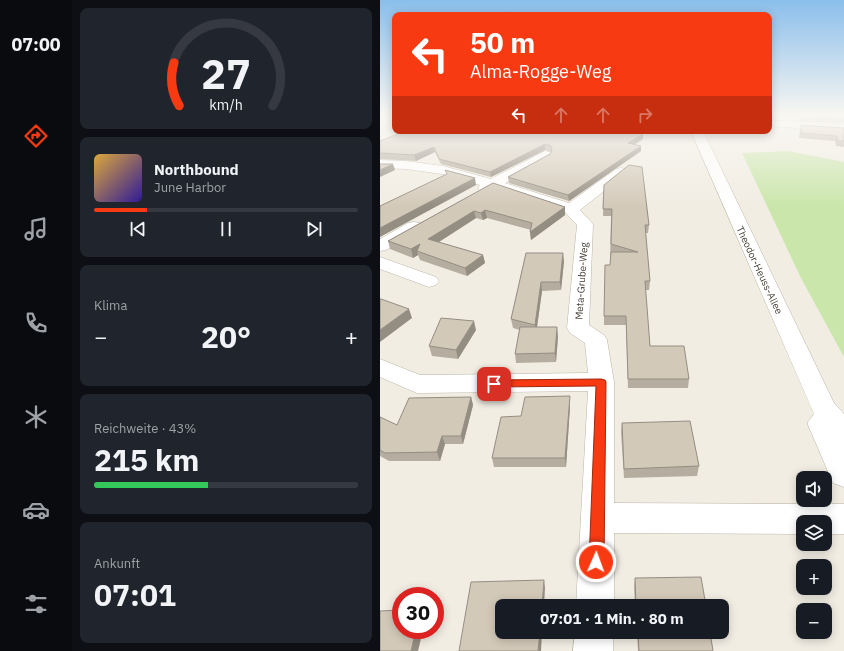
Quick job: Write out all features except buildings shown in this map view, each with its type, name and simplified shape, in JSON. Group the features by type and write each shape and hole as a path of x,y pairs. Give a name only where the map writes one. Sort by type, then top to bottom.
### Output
{"street":[{"name":"Theodor-Heuss-Allee","path":"704,146 824,409 838,424 844,438"},
{"path":"483,189 544,154"},
{"name":"Meta-Grube-Weg","path":"380,164 406,165 443,170 483,189 571,209 585,224 578,328 596,340 601,382 595,599"},
{"path":"571,209 621,172"},
{"path":"380,246 426,220"},
{"path":"380,263 430,281"},
{"path":"380,367 417,384 601,382"},
{"name":"Theodor-Heuss-Allee","path":"824,409 822,425 844,474"},
{"path":"598,517 640,519 844,519"},
{"path":"593,651 594,639"}],"green space":[{"path":"788,151 844,162 844,357 801,278 742,153"}],"route":[{"path":"494,384 601,382 596,562"}]}
